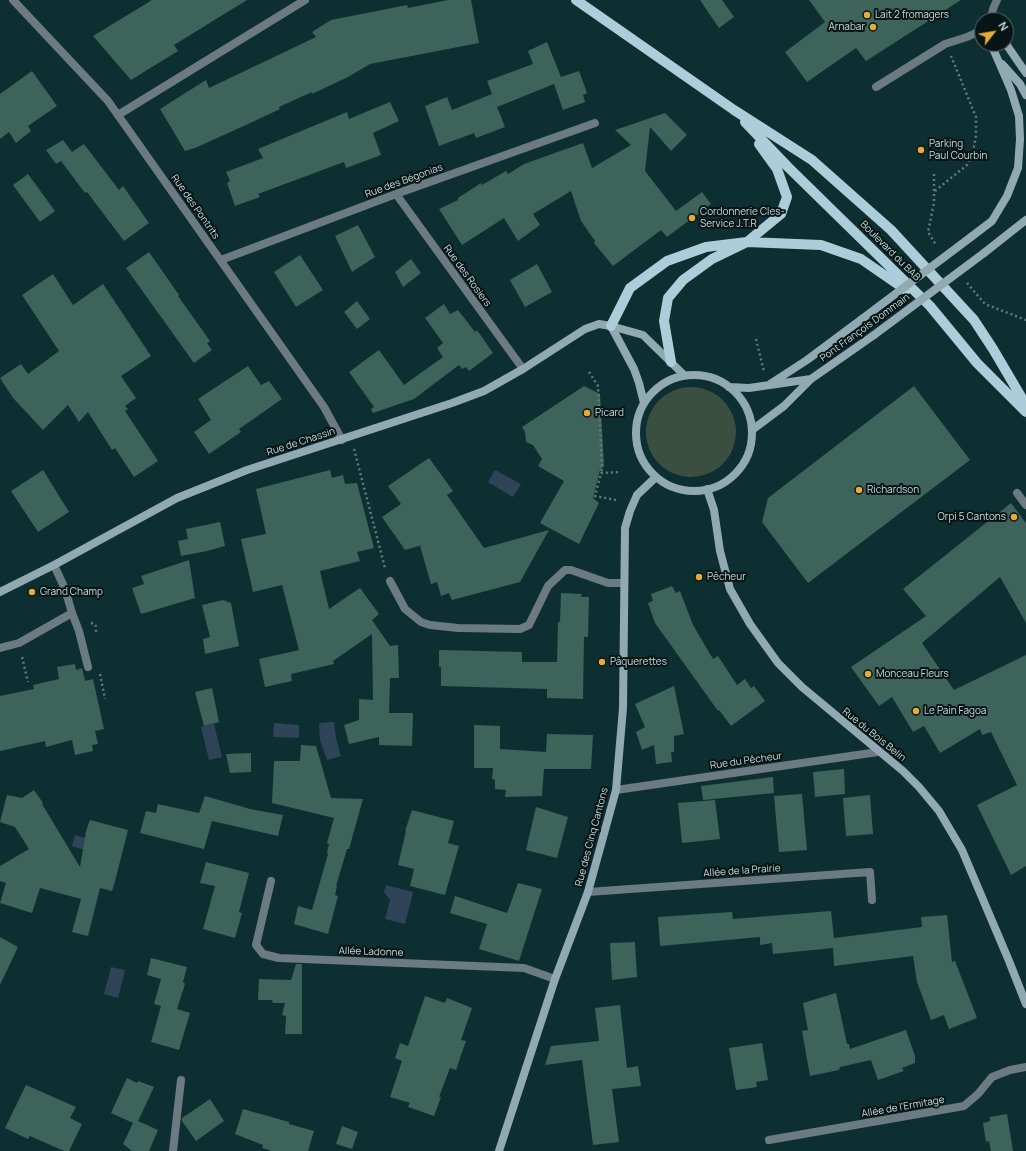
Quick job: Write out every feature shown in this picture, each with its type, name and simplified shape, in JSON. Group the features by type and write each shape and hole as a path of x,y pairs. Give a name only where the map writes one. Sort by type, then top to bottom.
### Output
{"main road":[{"name":"Boulevard du BAB","path":"576,0 734,110 812,160 891,230 974,320 1026,404"},
{"path":"995,52 998,59 1020,84 1026,95"},
{"path":"1011,52 1026,74"},
{"name":"Pont François Dommain","path":"770,384 808,360 992,221 1007,196 1018,168 1020,139 1019,116 1011,90 998,59"},
{"name":"Boulevard du BAB","path":"734,110 788,167 930,306 977,363 1026,412"},
{"path":"671,362 664,321 668,298 683,280 712,259 747,242 781,214 787,197 777,169 734,110"},
{"name":"Pont François Dommain","path":"752,430 784,406 811,379 874,335 1026,220"},
{"path":"644,402 634,369 611,326 630,288 667,261 706,247 747,242 821,245 861,260 930,306"},
{"name":"Rue de Chassin","path":"0,592 54,565 176,498 247,470 342,440 484,391 523,369 585,329 599,324 643,335 684,375"},
{"path":"696,374 708,376 719,380 729,387 741,399 746,408 752,430 750,446 745,461 735,474 722,483 707,489 689,491 672,486 656,477 645,465 638,450 635,434 637,418 644,402 655,389 669,380 684,375 696,374"},
{"name":"Pont François Dommain","path":"729,387 749,388 811,379"},
{"name":"Rue des Cinq Cantons","path":"499,1151 555,979 588,892 616,790 623,708 623,583 625,528 630,511 638,495 656,477"},
{"name":"Rue du Bois Belin","path":"707,489 714,510 720,551 730,589 750,624 778,663 802,688 878,752 904,771 920,787 939,811 962,850 1026,1004"}],"street":[{"name":"Rue des Pontrits","path":"13,0 108,101 118,114 324,407 342,440"},
{"path":"118,114 305,0"},
{"path":"992,12 996,0"},
{"path":"876,88 945,44 974,34"},
{"name":"Rue des Bégonias","path":"221,260 396,194 595,123"},
{"name":"Rue des Rosiers","path":"396,194 523,369"},
{"path":"1017,493 1026,505"},
{"path":"54,565 65,589 79,631 88,667"},
{"path":"390,581 406,609 421,622 430,626 509,629 520,629 529,625 548,586 564,570 571,570 608,583 623,583"},
{"path":"0,648 19,643 72,613"},
{"name":"Rue du Pêcheur","path":"616,790 878,752"},
{"name":"Allée de la Prairie","path":"588,892 870,872 872,900"},
{"name":"Allée Ladonne","path":"271,881 256,945 262,954 279,958 524,968 555,979"},
{"name":"Allée de l'Ermitage","path":"769,1140 964,1106 978,1094 992,1077 1010,1070 1026,1067"},
{"path":"173,1151 181,1080"}],"path":[{"path":"934,191 967,165 973,152 976,135 976,117 950,54"},
{"path":"756,339 764,373"},
{"path":"589,372 598,386 600,411 602,469 595,496 616,500"},
{"path":"600,411 617,414"},
{"path":"352,436 385,569 390,581"},
{"path":"601,473 621,472"},
{"path":"19,643 28,682"}],"green space":[{"path":"691,387 708,391 723,400 732,415 736,432 732,449 723,464 708,473 691,477 674,473 659,464 650,449 646,432 650,415 659,400 674,391"}],"water":[{"path":"495,470 521,484 513,497 488,482"},
{"path":"334,722 336,738 341,756 327,760 320,740 319,725 320,723"},
{"path":"274,723 299,725 299,738 273,737"},
{"path":"214,724 222,757 209,760 201,727"},
{"path":"75,835 98,842 94,853 72,846"},
{"path":"386,885 413,892 405,924 385,919 390,900 384,892"},
{"path":"111,967 125,970 118,998 104,994"}],"building":[{"path":"152,0 247,0 174,45 178,51 131,80 93,36"},
{"path":"448,0 471,0 479,43 370,64 348,77 312,94 312,92 279,107 280,109 246,125 185,151 160,109 206,80 209,88 316,37 312,32 331,20 407,5 408,8"},
{"path":"700,0 722,0 734,17 719,28"},
{"path":"809,0 961,0 866,61 856,48 807,82 785,52 825,22"},
{"path":"547,42 561,77 579,71 587,93 583,95 585,102 563,110 554,84 497,107 487,81 533,64 528,51"},
{"path":"32,71 57,106 28,126 31,131 16,143 9,132 0,139 0,94"},
{"path":"492,94 505,127 476,138 474,133 439,146 425,106 447,97 452,110"},
{"path":"390,102 399,121 373,133 381,155 346,168 344,162 258,194 260,197 235,206 227,183 230,181 226,172 263,158 258,149 347,112 349,119"},
{"path":"665,113 687,135 671,151 650,127 645,171 676,211 702,192 711,204 667,237 661,230 613,266 594,243 595,241 581,221 571,191 533,214 540,225 518,241 504,218 462,245 439,209 458,200 458,198 481,183 482,185 506,171 508,174 524,164 583,143 592,168 631,145 615,130"},
{"path":"63,140 72,152 84,144 119,190 123,186 149,223 124,241 87,192 85,193 61,161 56,164 46,150"},
{"path":"28,174 55,211 40,222 13,185"},
{"path":"358,225 375,257 352,272 335,236"},
{"path":"149,252 210,341 207,343 212,350 194,363 126,268"},
{"path":"300,255 323,290 296,307 274,272"},
{"path":"411,259 421,273 403,287 395,272"},
{"path":"537,264 552,292 525,307 510,280"},
{"path":"53,274 73,305 103,284 151,356 121,376 136,398 125,406 128,409 125,411 158,461 134,477 115,448 112,450 88,412 79,422 68,405 43,430 13,398 0,378 21,364 28,374 59,351 22,295"},
{"path":"357,301 370,319 357,329 344,312"},
{"path":"444,304 450,314 458,310 475,332 477,330 493,353 469,371 466,367 462,369 459,365 414,399 373,413 371,409 374,407 349,372 379,350 404,385 443,357 437,348 443,343 425,318"},
{"path":"248,366 261,385 269,381 282,399 239,429 241,432 209,454 194,432 211,420 198,399"},
{"path":"584,386 600,394 604,466 600,470 593,498 599,503 579,544 540,523 564,481 538,466 542,459 533,445 526,442 525,432 522,427"},
{"path":"914,386 970,460 808,583 762,522 768,498"},
{"path":"429,458 453,491 447,495 484,548 549,530 520,582 452,600 449,593 441,596 437,582 431,584 420,546 422,545 405,550 382,517 401,504 388,486"},
{"path":"43,470 69,512 38,532 11,491"},
{"path":"330,470 332,478 343,475 345,484 357,483 374,548 357,552 360,561 320,571 329,609 360,588 379,614 372,620 390,646 398,645 399,678 390,678 389,713 413,713 412,746 379,745 379,737 349,744 344,725 359,720 359,699 373,700 372,634 333,661 334,664 291,674 292,681 265,687 259,659 299,650 282,585 253,592 241,539 266,534 256,489"},
{"path":"1011,503 1026,523 1026,623 1000,577 922,643 954,690 1026,655 1026,866 1011,875 977,805 1017,785 991,732 982,735 980,729 940,753 924,726 913,732 892,697 879,706 851,667 926,616 903,589"},
{"path":"220,522 225,546 181,556 178,541 188,539 186,529"},
{"path":"189,560 195,598 141,614 132,588 144,584 141,576"},
{"path":"672,586 676,593 680,591 693,625 713,659 718,656 737,685 745,679 751,688 754,686 765,701 731,726 719,710 718,711 655,623 648,603 653,601 651,594"},
{"path":"561,593 582,594 581,597 589,597 588,637 584,637 583,699 547,698 547,689 441,686 439,650 522,652 522,662 557,662 558,622 560,622"},
{"path":"223,600 231,603 239,646 205,654 203,639 210,637 202,605"},
{"path":"75,664 76,670 82,668 85,681 93,679 104,729 95,731 98,744 92,745 93,751 75,755 72,740 46,747 45,741 0,751 0,696 34,689 33,685 59,679 57,667"},
{"path":"674,686 684,734 674,736 674,752 671,752 672,762 656,764 654,745 642,750 636,732 645,727 635,704"},
{"path":"212,688 219,722 204,726 195,692"},
{"path":"474,725 500,726 500,749 546,752 547,734 593,735 591,769 544,769 542,796 505,797 506,790 495,789 495,780 492,779 493,768 474,768"},
{"path":"301,745 316,746 331,798 363,799 349,849 347,849 336,886 335,895 338,896 328,934 294,924 298,906 312,910 328,854 329,844 327,843 334,818 272,803 274,761 300,761"},
{"path":"251,753 251,772 230,773 226,754"},
{"path":"844,769 845,794 815,797 813,772"},
{"path":"773,777 774,793 703,800 701,786"},
{"path":"34,790 80,867 86,831 90,820 128,830 112,891 100,888 88,936 72,932 81,899 40,888 32,913 0,903 6,883 0,881 0,866 29,849 15,827 0,822 7,795 22,798"},
{"path":"802,794 807,850 779,852 774,796"},
{"path":"870,795 873,834 846,836 843,798"},
{"path":"205,796 250,809 283,815 278,836 212,821 204,849 140,833 146,811 156,813 158,804 199,813"},
{"path":"715,800 720,839 682,843 678,803"},
{"path":"536,807 568,817 557,858 526,850"},
{"path":"412,810 454,821 448,843 459,846 445,895 410,886 414,869 398,865 405,831"},
{"path":"206,862 249,873 239,912 242,913 235,938 203,929 215,886 200,883"},
{"path":"518,883 542,889 519,961 479,949 487,924 450,913 455,896 507,913"},
{"path":"831,911 834,938 922,927 921,917 947,915 952,962 955,961 977,1018 949,1029 944,1015 931,1020 917,982 913,956 834,966 833,948 773,954 772,943 760,945 760,937 660,946 658,917 732,912 733,919"},
{"path":"0,937 18,947 0,985"},
{"path":"635,942 637,977 612,980 610,943"},
{"path":"151,958 187,967 183,982 185,984 177,1009 190,1013 179,1050 151,1042 161,1006 154,1004 161,979 147,975"},
{"path":"296,964 302,964 302,1034 285,1034 286,1016 282,1015 285,1003 273,1003 272,1000 258,1000 259,979 291,980"},
{"path":"836,993 847,1044 849,1044 850,1049 906,1030 915,1056 915,1063 902,1068 904,1071 878,1080 871,1060 840,1067 839,1070 810,1076 802,1031 808,1030 803,1003"},
{"path":"425,996 445,1003 447,998 472,1008 461,1040 466,1041 456,1070 450,1068 439,1097 441,1097 434,1116 408,1107 410,1103 390,1097 402,1061 395,1058 400,1043 408,1046"},
{"path":"620,1005 627,1068 638,1066 641,1086 612,1089 619,1142 593,1145 582,1060 545,1065 551,1046 599,1041 595,1008"},
{"path":"762,1043 768,1080 756,1082 757,1087 736,1090 729,1048"},
{"path":"127,1078 137,1083 138,1081 154,1087 138,1121 158,1130 149,1151 132,1151 123,1144 133,1123 111,1113"},
{"path":"26,1085 76,1107 70,1118 82,1124 69,1151 64,1151 30,1136 28,1139 5,1128"},
{"path":"210,1099 224,1121 196,1141 182,1121 182,1118"},
{"path":"243,1109 314,1131 308,1151 272,1151 262,1148 263,1145 235,1134"},
{"path":"1007,1114 1013,1151 991,1151 989,1141 986,1142 983,1123 990,1121 990,1117"},
{"path":"342,1126 358,1132 352,1149 336,1144"}],"place":[{"name":"Lait 2 fromagers","path":"867,15"},
{"name":"Arnabar","path":"873,27"},
{"name":"Parking Paul Courbin","path":"921,150"},
{"name":"Cordonnerie Cles- Service J.T.R","path":"692,218"},
{"name":"Picard","path":"587,413"},
{"name":"Richardson","path":"859,490"},
{"name":"Orpi 5 Cantons","path":"1014,517"},
{"name":"Pêcheur","path":"699,577"},
{"name":"Grand Champ","path":"32,592"},
{"name":"Pâquerettes","path":"602,662"},
{"name":"Monceau Fleurs","path":"868,674"},
{"name":"Le Pain Fagoa","path":"916,711"}]}
